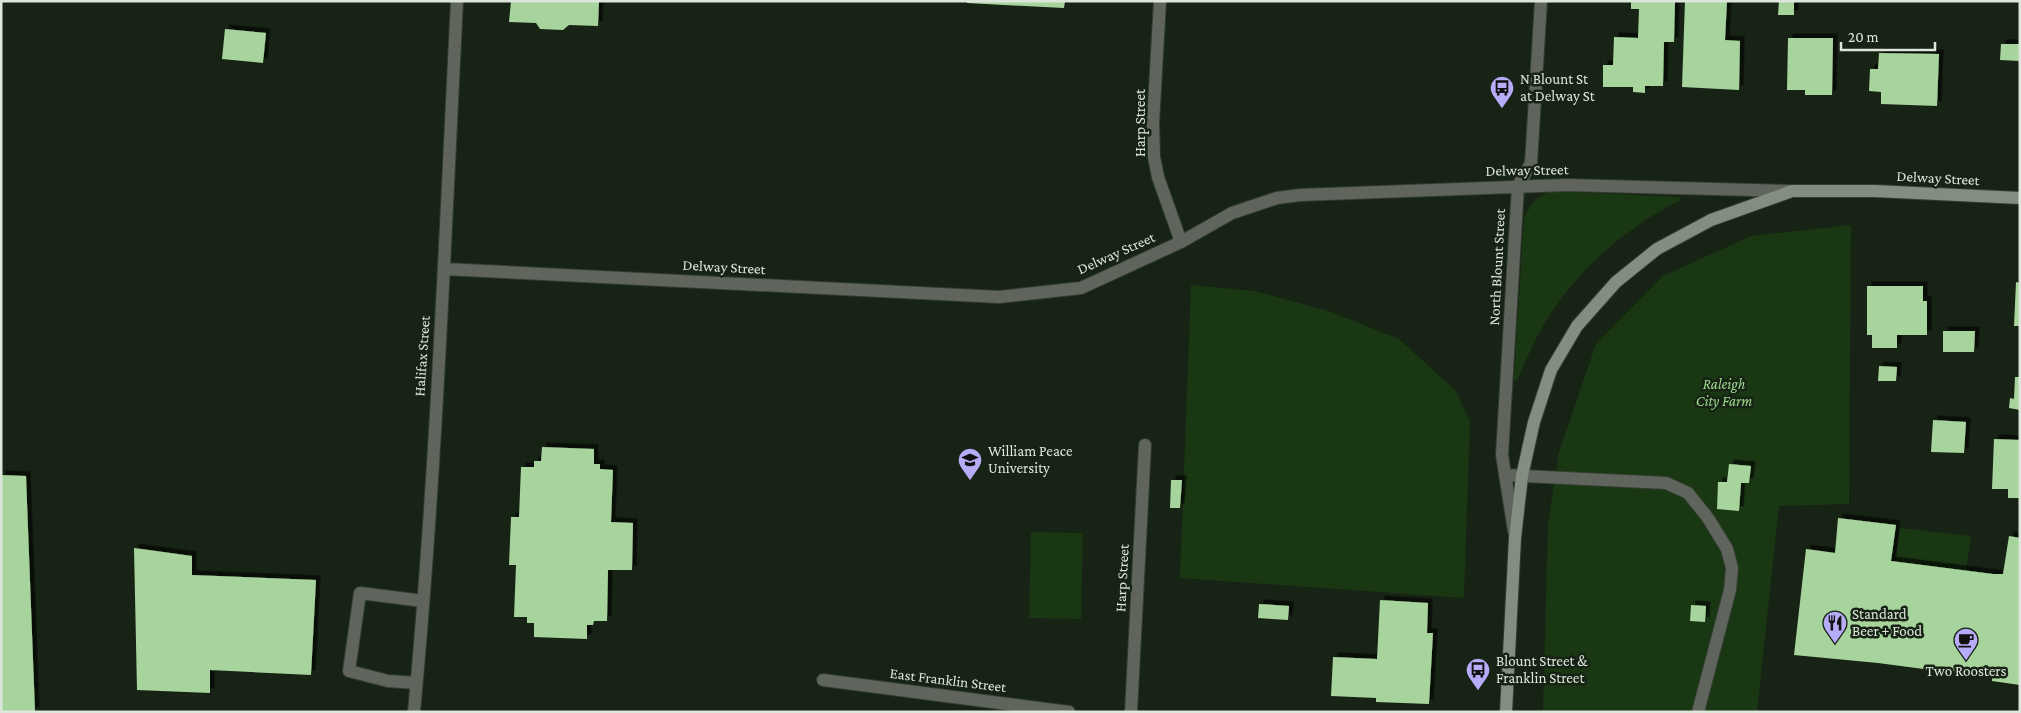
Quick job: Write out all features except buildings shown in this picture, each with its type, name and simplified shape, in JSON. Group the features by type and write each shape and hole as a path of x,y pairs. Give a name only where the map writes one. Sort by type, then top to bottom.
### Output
{"main road":[{"name":"North Blount Street","path":"1506,712 1516,538 1522,476 1534,422 1551,370 1577,326 1616,282 1658,249 1711,220 1792,192 1825,190"},
{"name":"Delway Street","path":"1825,190 2020,198"}],"street":[{"name":"Halifax Street","path":"414,712 444,268 457,1"},
{"name":"Harp Street","path":"1160,1 1153,123 1154,157 1158,178 1181,242"},
{"name":"North Blount Street","path":"1516,538 1502,455 1518,186 1532,163 1541,1"},
{"name":"Delway Street","path":"444,268 999,297 1080,288 1181,242 1232,213 1277,198 1324,193 1570,185 1792,192"},
{"name":"Harp Street","path":"1131,712 1145,446"},
{"path":"1505,476 1666,483 1688,492 1708,518 1727,549 1732,568 1730,590 1698,712"},
{"path":"416,683 388,681 349,672 360,593 423,601"},
{"name":"East Franklin Street","path":"823,680 1069,712"}],"green space":[{"path":"1550,191 1679,197 1681,200 1638,225 1618,240 1581,274 1551,314 1535,341 1517,381 1514,381 1524,217 1534,201"},
{"name":"Raleigh City Farm","path":"1851,225 1849,504 1779,506 1757,712 1543,712 1548,524 1559,452 1596,344 1663,276 1751,236"},
{"path":"1191,285 1254,291 1329,311 1399,339 1456,391 1470,421 1464,598 1180,578"},
{"path":"1900,528 1971,536 1966,570 1896,561"},
{"path":"1031,532 1083,533 1081,619 1029,618"}],"place":[{"name":"N Blount St at Delway St","path":"1502,109"},
{"name":"William Peace University","path":"970,481"},
{"name":"Standard Beer + Food","path":"1835,644"},
{"name":"Two Roosters","path":"1966,661"},
{"name":"Blount Street & Franklin Street","path":"1478,691"}]}
